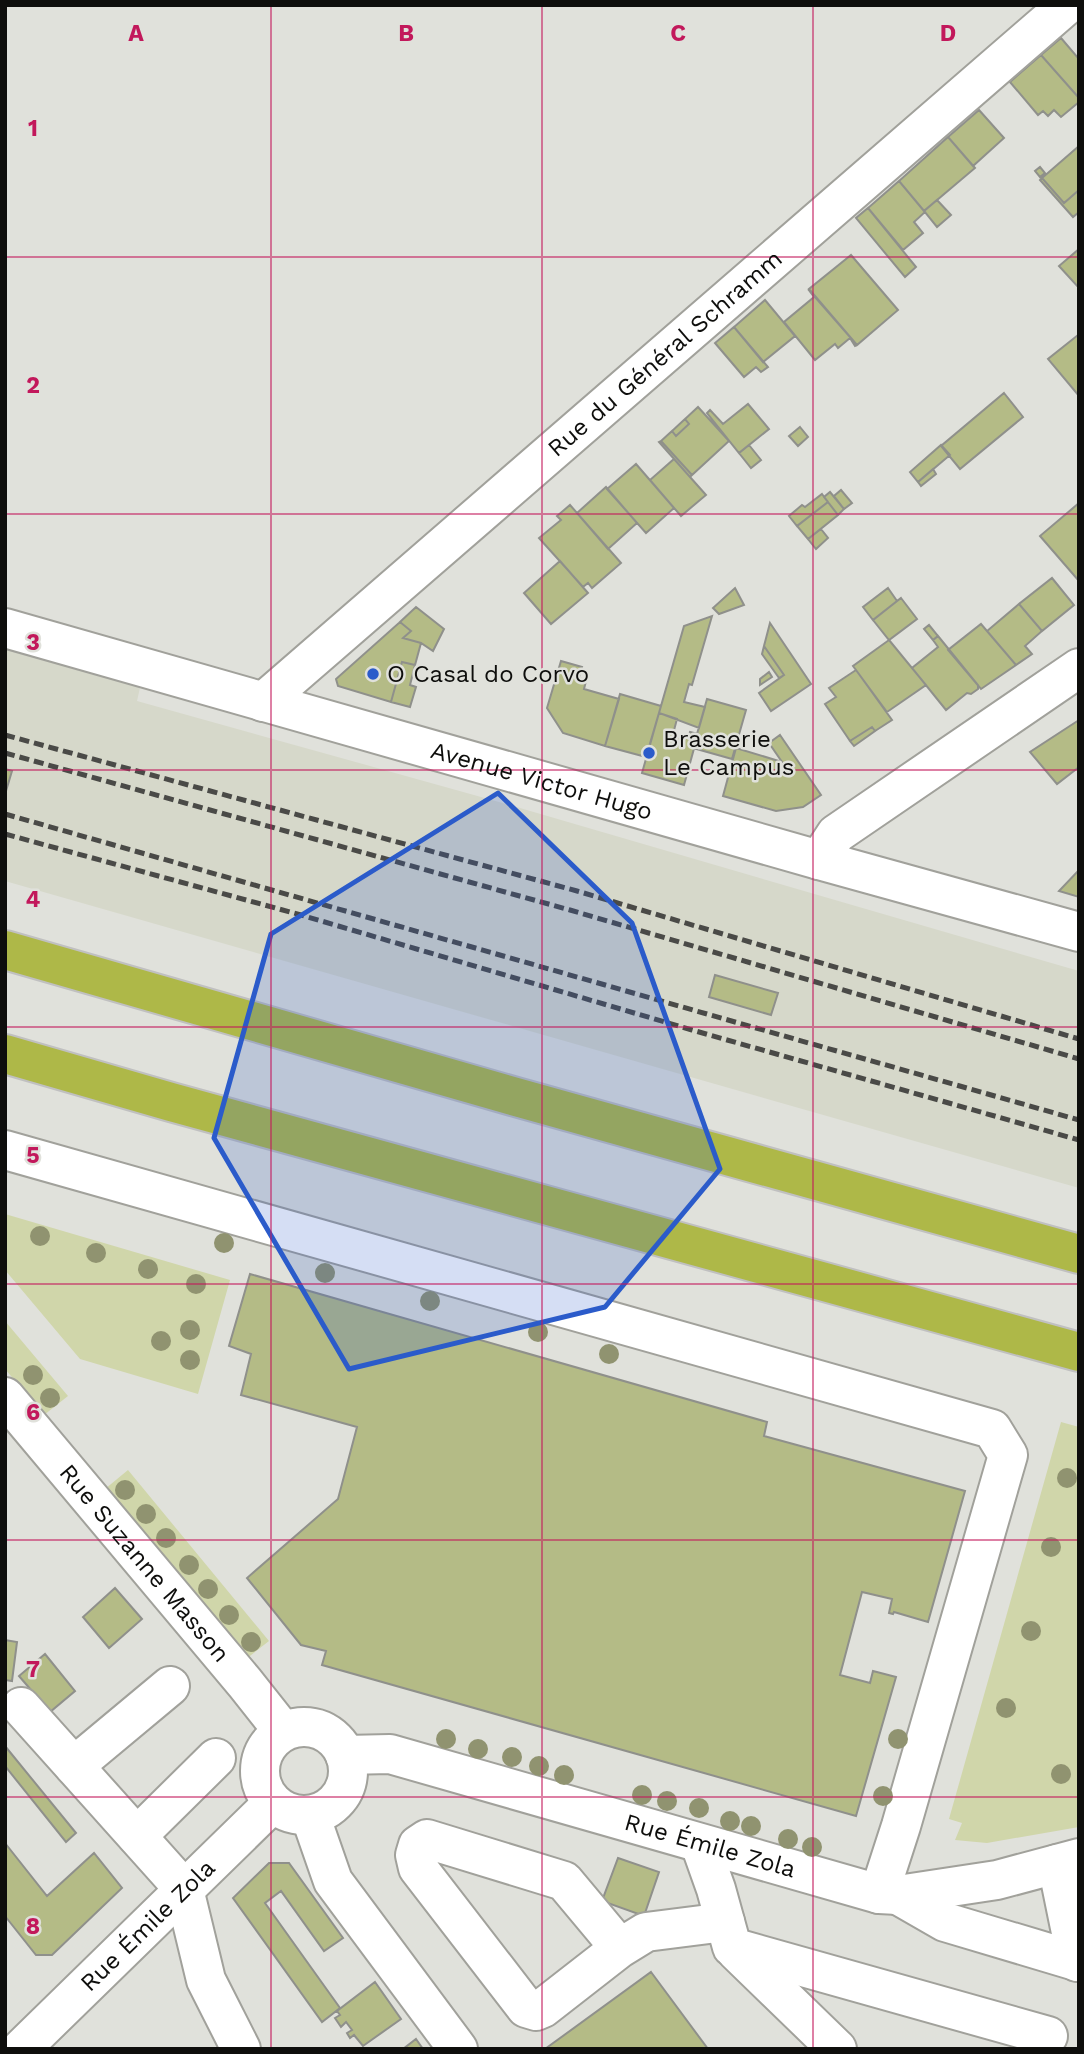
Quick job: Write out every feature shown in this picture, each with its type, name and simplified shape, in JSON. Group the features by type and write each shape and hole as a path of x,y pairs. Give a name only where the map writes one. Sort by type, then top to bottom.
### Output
{"highway":[{"path":"5,950 516,1097 1079,1254"},
{"path":"5,1054 1079,1352"}],"street":[{"name":"Rue du Général Schramm","path":"263,702 1067,5"},
{"name":"Avenue Victor Hugo","path":"5,628 1079,932"},
{"path":"819,860 836,834 1079,668"},
{"path":"5,1150 992,1429 1008,1455 901,1826 888,1895 944,1922 1078,1962 1068,1861"},
{"name":"Rue Suzanne Masson","path":"5,1396 283,1731"},
{"path":"74,1766 170,1686"},
{"path":"21,1707 184,1889 206,1980 241,2049"},
{"path":"297,1726 326,1732 338,1741 345,1755 347,1781 342,1794 323,1811 310,1815 284,1810 264,1791 260,1764 264,1751 283,1731 297,1726"},
{"name":"Rue Émile Zola","path":"345,1755 390,1754 700,1844 888,1895 997,1880 1068,1861"},
{"path":"137,1836 216,1758"},
{"name":"Rue Émile Zola","path":"22,2049 273,1802"},
{"path":"310,1815 333,1881 458,2049"},
{"path":"620,1948 564,1881 427,1839 418,1845 415,1855 418,1868 526,2008 536,2011 543,2008 620,1948 646,1932 728,1935 1048,2036"},
{"path":"700,1844 728,1935 837,2049"}],"highlighted area":[{"path":"498,793 632,923 720,1169 605,1307 349,1369 214,1138 271,934"}],"shaded area":[{"path":"5,647 141,683 137,701 499,802 1079,971 1079,1188 5,881"}],"green space":[{"path":"5,1214 230,1280 198,1394 80,1359 5,1270"},
{"path":"5,1321 68,1396 44,1415 5,1369"},
{"path":"1061,1422 1079,1427 1079,1827 987,1843 955,1840 962,1823 949,1819"},
{"path":"128,1470 269,1641 246,1659 105,1489"}],"building":[{"path":"1061,38 1079,59 1079,98 1041,55"},
{"path":"1041,55 1079,98 1079,102 1061,117 1054,110 1048,116 1043,111 1038,115 1010,82"},
{"path":"979,110 1004,138 973,166 948,137"},
{"path":"948,137 975,168 924,211 899,181"},
{"path":"1079,146 1079,190 1064,203 1042,178"},
{"path":"1040,167 1045,173 1040,177 1035,171"},
{"path":"1042,178 1064,203 1079,190 1079,212 1073,217 1040,180"},
{"path":"899,181 925,212 914,222 923,233 903,250 868,208"},
{"path":"937,200 951,215 937,227 924,211"},
{"path":"868,208 916,267 905,277 856,218"},
{"path":"1079,249 1079,288 1059,266"},
{"path":"851,255 898,310 857,345 809,289"},
{"path":"808,289 857,345 855,346 850,338 838,348 835,344 815,360 784,322 814,297"},
{"path":"765,300 795,336 763,362 734,327"},
{"path":"734,327 768,367 761,372 756,367 744,377 715,343"},
{"path":"1079,336 1079,396 1048,359"},
{"path":"1004,393 1023,417 960,469 941,446"},
{"path":"748,404 769,429 739,453 707,413 710,410 723,424"},
{"path":"698,407 729,441 692,475 661,441 672,431 676,436 689,424 685,419"},
{"path":"685,419 689,424 676,436 672,431"},
{"path":"800,427 808,437 798,446 789,436"},
{"path":"661,441 692,475 690,477 659,442"},
{"path":"749,445 761,460 751,468 739,453"},
{"path":"941,445 950,455 918,482 910,472"},
{"path":"674,459 706,495 681,516 650,480"},
{"path":"636,464 674,508 646,533 607,489"},
{"path":"933,469 936,474 921,486 918,482"},
{"path":"606,487 637,523 608,549 577,513"},
{"path":"841,490 852,503 844,509 834,496"},
{"path":"830,492 844,509 838,515 824,497"},
{"path":"822,494 828,502 797,526 789,516"},
{"path":"828,502 838,515 808,539 797,526"},
{"path":"1079,503 1079,581 1040,536"},
{"path":"570,505 621,563 592,588 588,583 583,587 539,538 561,520 557,516"},
{"path":"821,529 828,538 816,549 808,539"},
{"path":"560,561 588,593 551,624 524,593"},
{"path":"1052,578 1074,605 1042,631 1019,604"},
{"path":"735,588 744,605 719,614 713,608"},
{"path":"888,588 897,601 873,620 863,607"},
{"path":"901,598 917,619 889,640 873,620"},
{"path":"1019,604 1042,631 1025,646 1032,654 1016,665 987,631"},
{"path":"416,607 444,629 433,651 421,643 403,638 411,631 400,622"},
{"path":"712,616 692,685 689,684 684,702 705,707 699,728 659,713 684,626"},
{"path":"400,622 411,631 403,638 421,643 415,665 402,662 391,702 338,686 336,679"},
{"path":"770,623 811,684 771,711 759,693 784,675 764,646"},
{"path":"981,624 1016,665 981,689 948,650"},
{"path":"929,625 938,636 933,640 924,629"},
{"path":"938,636 978,685 978,689 971,694 967,693 946,710 912,668 938,647 933,640"},
{"path":"889,640 926,685 887,712 853,666"},
{"path":"764,646 784,675 779,678 762,654"},
{"path":"561,661 582,667 579,678 586,681 584,689 619,699 605,746 563,733 547,708"},
{"path":"402,662 415,665 410,685 416,687 410,707 391,702"},
{"path":"856,670 892,720 875,731 872,727 850,741 825,704 836,697 829,688"},
{"path":"769,672 772,677 760,685 760,679"},
{"path":"620,694 661,706 646,757 605,746"},
{"path":"707,699 746,710 732,759 693,748"},
{"path":"659,713 677,719 673,734 688,738 690,732 698,734 684,785 642,773"},
{"path":"1079,720 1079,767 1057,784 1030,752"},
{"path":"872,727 875,731 854,746 850,741"},
{"path":"780,735 821,795 803,807 776,811 723,796 736,748 782,762 769,743"},
{"path":"5,769 12,771 6,791 5,791"},
{"path":"1079,870 1079,897 1059,891"},
{"path":"715,975 778,993 771,1015 709,997"},
{"path":"250,1274 767,1422 764,1436 965,1491 928,1622 889,1613 892,1599 862,1592 840,1675 870,1683 873,1671 896,1677 856,1816 322,1665 326,1651 301,1645 247,1578 338,1499 357,1427 241,1395 251,1354 229,1346"},
{"path":"115,1588 142,1619 109,1648 83,1617"},
{"path":"5,1640 17,1642 12,1681 5,1680"},
{"path":"45,1654 75,1691 50,1712 19,1676"},
{"path":"5,1746 76,1833 66,1842 5,1766"},
{"path":"5,1843 47,1896 94,1853 122,1888 52,1955 36,1955 5,1916"},
{"path":"618,1858 659,1872 644,1916 602,1901"},
{"path":"269,1863 289,1863 343,1938 324,1951 281,1891 265,1903 340,2008 322,2022 233,1898"},
{"path":"651,1972 708,2049 545,2049"},
{"path":"375,1982 401,2019 363,2046 354,2035 350,2038 347,2033 352,2030 346,2022 341,2027 335,2018 340,2015 337,2011"},
{"path":"416,2039 423,2049 403,2049"}],"railway":[{"path":"5,735 577,891 1079,1039"},
{"path":"5,753 570,910 1079,1059"},
{"path":"5,814 1079,1120"},
{"path":"5,834 301,915 1079,1140"}],"place":[{"name":"O Casal do Corvo","path":"373,674"},
{"name":"Brasserie Le Campus","path":"649,753"}]}
